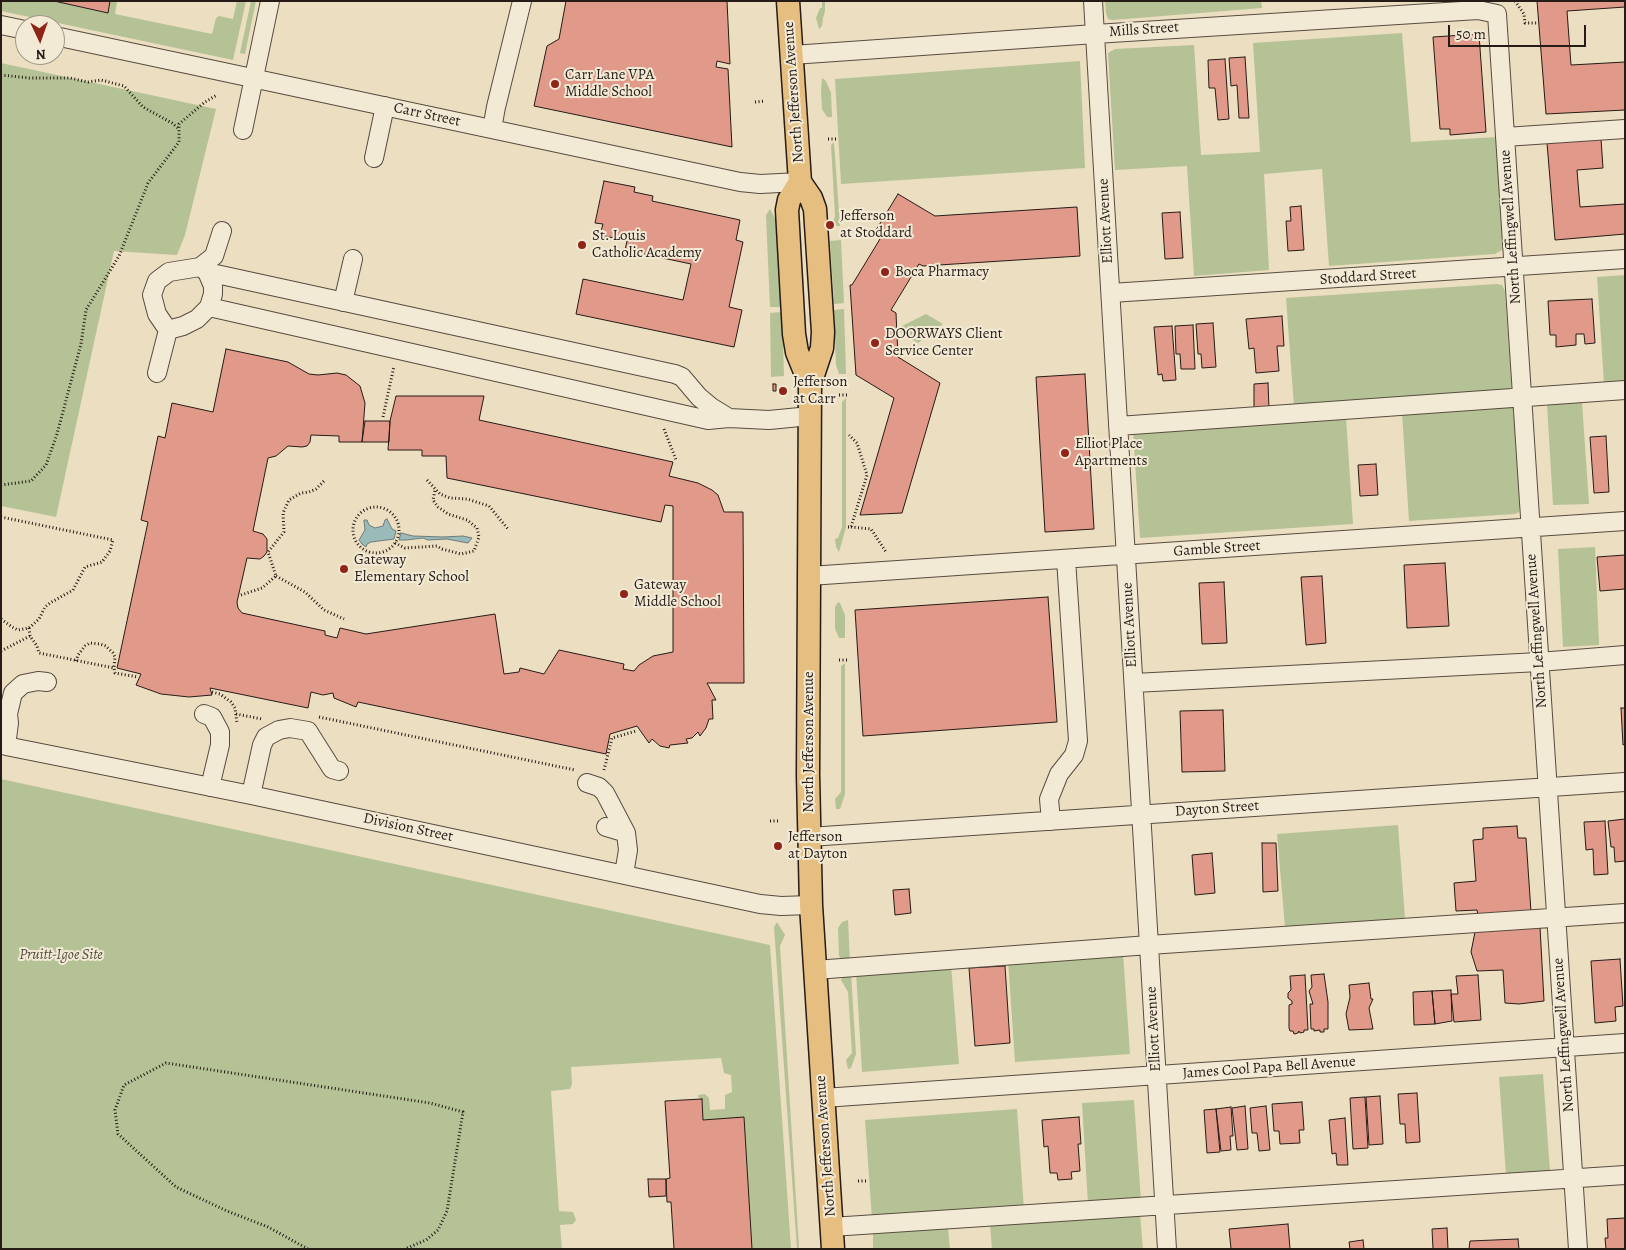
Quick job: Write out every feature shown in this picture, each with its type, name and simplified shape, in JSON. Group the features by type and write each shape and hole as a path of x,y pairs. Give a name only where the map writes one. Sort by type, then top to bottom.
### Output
{"main road":[{"name":"North Jefferson Avenue","path":"788,1 800,182 789,200 787,210 794,334 797,352 810,384 809,838 811,905 833,1249"}],"street":[{"path":"243,130 270,1"},
{"path":"492,129 522,1"},
{"name":"Elliott Avenue","path":"1093,1 1167,1249"},
{"name":"Mills Street","path":"792,55 1478,10 1497,14"},
{"name":"North Leffingwell Avenue","path":"1497,14 1578,1249"},
{"path":"1,25 15,28"},
{"name":"Carr Street","path":"65,38 740,182 760,184 800,182"},
{"path":"374,158 385,106"},
{"path":"1505,137 1625,129"},
{"path":"203,270 214,256 222,231"},
{"path":"343,302 354,259"},
{"name":"Stoddard Street","path":"1111,293 1625,259"},
{"path":"168,330 183,326 197,319 209,307 214,294 212,286 203,270"},
{"path":"157,373 168,330 157,314 152,295 157,281 169,272 203,270 675,374 682,377 711,407 729,418"},
{"path":"209,307 708,420 729,418 769,420 810,416"},
{"path":"1118,426 1625,390"},
{"name":"Gamble Street","path":"810,576 1625,521"},
{"path":"1051,821 1048,799 1059,774 1074,755 1078,741 1066,559"},
{"path":"1134,683 1539,662 1625,655"},
{"name":"Division Street","path":"46,682 38,681 23,684 13,693 8,714 9,723 6,746 251,795 760,904 781,906 811,905"},
{"path":"204,714 212,716 220,732 220,745 210,787"},
{"path":"251,795 262,745 266,737 279,730 290,728 324,727"},
{"path":"299,728 308,731 332,769 338,771"},
{"path":"591,777 605,793 626,833 628,850 624,874"},
{"name":"Dayton Street","path":"809,838 1625,782"},
{"path":"606,827 626,833"},
{"path":"815,970 1149,945 1625,914"},
{"name":"James Cool Papa Bell Avenue","path":"824,1098 1625,1044"},
{"path":"831,1227 1625,1175"}],"path":[{"path":"1515,1 1524,14 1525,23 1538,22"},
{"path":"1,74 28,78 70,78 88,82 102,80 124,86 143,107 179,129"},
{"path":"1,485 32,482 46,465 57,434 81,344 86,310 119,256 148,183 179,142 179,124 204,102 217,95"},
{"path":"754,102 765,101"},
{"path":"828,140 836,139"},
{"path":"382,417 395,363"},
{"path":"839,395 849,395"},
{"path":"661,421 676,460"},
{"path":"849,435 857,443 867,475 850,527 871,529 886,552"},
{"path":"325,480 316,489 294,495 285,506 283,513 284,532 268,552 276,576 306,592 324,610 344,618"},
{"path":"427,480 435,490 450,498 467,499 489,506 508,529"},
{"path":"396,541 405,548 437,546 442,550 461,554 474,551 479,537 477,528 467,520 448,514 438,507 433,500 435,490"},
{"path":"381,508 392,513 399,532 396,541 389,549 382,552 373,553 365,550 357,544 355,539 353,533 355,522 365,510 381,508"},
{"path":"1,517 113,540 110,551 102,562 85,567 73,590 45,607 39,619 29,628 18,630 1,619"},
{"path":"241,595 262,588 276,576"},
{"path":"29,628 30,636 37,646 39,653 114,668"},
{"path":"1,651 30,636"},
{"path":"76,661 85,646 90,643 100,644 113,653 115,673 138,677"},
{"path":"839,660 847,660"},
{"path":"236,714 265,720 261,726"},
{"path":"311,715 591,777 612,738 636,731"},
{"path":"770,821 778,821"},
{"path":"308,1249 268,1227 227,1211 176,1187 118,1134 115,1110 124,1085 166,1063 430,1103 463,1112 448,1210 438,1230 426,1240 405,1249"},
{"path":"858,1181 866,1181"}],"green space":[{"path":"1,1 54,1 107,13 110,1 113,1 117,2 115,14 212,34 216,18 219,16 233,19 237,1 246,1 233,60 65,25 65,15 20,15 1,11"},
{"path":"251,1 256,1 245,54 240,53"},
{"path":"822,1 825,1 825,11 822,26 819,29 816,18 820,8 822,8"},
{"path":"1105,1 1261,1 1262,8 1113,20 1108,19"},
{"path":"1402,33 1411,142 1497,137 1504,242 1502,250 1495,254 1329,266 1322,169 1264,174 1269,270 1194,276 1187,166 1115,170 1108,53 1115,49 1194,45 1201,155 1260,152 1253,43"},
{"path":"1080,61 1085,168 841,184 835,79"},
{"path":"1,63 216,109 185,235 177,255 114,251 56,517 1,506"},
{"path":"822,78 826,81 831,93 832,117 827,117 822,109"},
{"path":"834,142 840,226 832,226 835,216 831,145"},
{"path":"770,209 777,222 781,307 770,307 766,215"},
{"path":"841,240 844,303 834,304 830,241"},
{"path":"1625,275 1625,383 1604,384 1597,277"},
{"path":"1502,285 1505,291 1512,393 1294,407 1286,298"},
{"path":"844,309 846,374 839,374 836,365 834,310"},
{"path":"782,312 784,376 771,377 770,313"},
{"path":"926,314 943,324 918,343 896,329"},
{"path":"846,398 846,527 839,552 835,539 838,538 842,527 842,402"},
{"path":"1582,402 1589,504 1553,505 1547,404"},
{"path":"1513,405 1519,512 1515,514 1409,521 1402,413"},
{"path":"1346,417 1353,524 1140,538 1133,431"},
{"path":"1595,547 1599,645 1563,647 1558,549"},
{"path":"838,602 845,615 845,638 839,638 835,629 835,607"},
{"path":"845,663 845,794 840,809 836,809 835,799 841,792 841,666"},
{"name":"Pruitt-Igoe Site","path":"1,779 770,945 791,1249 752,1249 744,1118 703,1120 702,1099 699,1099 698,1095 705,1094 709,1098 710,1110 725,1109 725,1095 732,1092 731,1075 724,1073 721,1058 571,1067 572,1084 570,1089 551,1091 559,1211 573,1212 576,1220 573,1224 560,1225 562,1249 1,1249"},
{"path":"1398,825 1405,918 1285,927 1277,834"},
{"path":"848,920 850,962 842,960 839,956 838,928 842,922"},
{"path":"777,922 785,935 780,946 799,1247 797,1249 774,927"},
{"path":"1123,953 1130,1054 1015,1062 1008,960"},
{"path":"951,964 959,1064 862,1072 856,972"},
{"path":"851,973 856,1054 851,1068 848,1069 846,1060 852,1053 848,992 841,980 844,975"},
{"path":"1543,1074 1550,1172 1506,1175 1499,1077"},
{"path":"1134,1100 1141,1201 1088,1204 1082,1103"},
{"path":"1017,1109 1024,1210 872,1219 865,1120"},
{"path":"1140,1214 1143,1249 992,1249 990,1225"},
{"path":"948,1228 950,1249 873,1249 873,1233"}],"water":[{"path":"387,519 392,529 396,531 394,539 371,542 366,547 362,544 359,540 365,530 364,520 367,520 369,525 375,528 383,526"},
{"path":"401,533 413,536 463,536 472,538 468,543 447,539 399,540"}],"building":[{"path":"54,1 110,1 108,13"},
{"name":"Carr Lane VPA Middle School","path":"566,1 727,1 730,64 717,61 716,67 728,69 732,147 534,106 547,46 559,39"},
{"path":"1537,1 1625,1 1625,7 1567,11 1571,65 1625,62 1625,110 1546,114"},
{"path":"1479,34 1486,132 1450,135 1450,129 1440,129 1433,37"},
{"path":"1245,57 1249,118 1239,118 1237,85 1231,86 1229,58"},
{"path":"1225,59 1229,119 1218,120 1215,88 1209,88 1208,60"},
{"path":"1601,139 1603,168 1577,170 1580,207 1625,204 1625,234 1555,240 1547,143"},
{"name":"St. Louis Catholic Academy","path":"604,181 635,187 634,192 653,196 652,201 740,220 736,240 743,242 729,307 742,310 734,347 576,314 583,279 683,300 691,264 625,250 627,241 600,235 603,224 595,223"},
{"name":"DOORWAYS Client Service Center","path":"898,194 935,216 1077,207 1080,256 923,266 919,264 891,310 896,313 898,357 940,383 902,513 860,515 894,398 856,375 850,285 852,285 880,239 873,235"},
{"path":"1301,206 1304,250 1288,251 1286,221 1291,221 1290,207"},
{"path":"1180,212 1183,258 1165,259 1162,213"},
{"path":"1592,299 1595,343 1585,344 1584,334 1576,334 1576,345 1556,347 1556,335 1550,335 1548,301"},
{"path":"1282,316 1284,346 1277,346 1279,371 1256,373 1254,348 1249,349 1246,319"},
{"path":"1213,323 1216,367 1202,368 1201,354 1198,354 1196,324"},
{"path":"1193,325 1195,369 1181,369 1180,354 1176,354 1175,326"},
{"path":"1172,326 1176,380 1163,381 1162,374 1158,375 1154,327"},
{"path":"226,349 288,362 309,374 337,373 346,375 360,386 365,403 362,442 339,442 339,436 311,435 307,446 288,446 276,456 268,458 253,531 263,534 267,539 267,552 260,559 247,558 237,602 238,608 242,613 325,631 325,635 337,638 340,628 366,634 495,614 504,674 519,672 520,668 544,674 559,650 624,664 623,669 634,671 639,665 653,656 673,652 673,506 665,505 661,522 447,478 446,456 422,456 422,450 388,450 390,421 396,396 484,396 479,420 673,462 669,476 698,483 712,490 718,495 724,512 743,512 744,683 707,683 716,700 712,700 713,719 709,719 706,728 700,736 698,732 692,738 686,739 688,743 670,745 669,748 660,746 652,739 649,743 637,726 610,734 606,754 358,702 356,707 334,698 333,693 323,695 311,692 308,708 210,688 212,695 189,697 161,694 136,685 141,674 117,668 148,522 141,520 158,436 165,438 172,403 213,412"},
{"name":"Elliot Place Apartments","path":"1085,374 1094,529 1045,532 1036,377"},
{"path":"1268,383 1269,408 1254,409 1254,384"},
{"path":"773,384 776,384 776,391 773,391"},
{"path":"365,421 390,421 389,442 362,442"},
{"path":"1606,436 1609,492 1594,493 1590,437"},
{"path":"1376,464 1378,495 1360,496 1358,465"},
{"path":"1625,555 1625,589 1600,591 1597,557"},
{"path":"1445,563 1449,626 1407,628 1404,565"},
{"path":"1322,576 1326,643 1306,645 1301,577"},
{"path":"1224,582 1227,643 1202,644 1199,583"},
{"path":"1048,597 1057,722 863,736 855,610"},
{"path":"1621,708 1625,708 1625,744 1623,745"},
{"path":"1223,710 1225,771 1182,772 1180,711"},
{"path":"1625,819 1625,861 1615,862 1614,847 1611,847 1608,821"},
{"path":"1605,821 1608,874 1594,875 1593,849 1586,850 1584,822"},
{"path":"1517,826 1518,838 1526,838 1531,912 1478,916 1477,910 1456,911 1454,883 1476,881 1473,840 1483,839 1483,828"},
{"path":"1262,843 1276,843 1278,891 1263,892"},
{"path":"1212,853 1215,893 1195,895 1192,855"},
{"path":"909,889 911,913 895,915 893,890"},
{"path":"1540,927 1544,1001 1519,1004 1505,1003 1503,970 1477,971 1471,952 1475,932"},
{"path":"1620,959 1623,1006 1615,1007 1616,1021 1595,1023 1591,961"},
{"path":"1005,966 1010,1043 975,1046 969,968"},
{"path":"1324,974 1328,1002 1328,1029 1320,1032 1320,1030 1314,1031 1314,1029 1311,1029 1310,1004 1313,1004 1309,991 1312,987 1311,975"},
{"path":"1305,975 1308,1030 1300,1033 1299,1031 1294,1034 1289,1028 1289,1005 1292,1004 1292,1001 1288,998 1288,993 1291,990 1290,976"},
{"path":"1478,975 1481,1020 1454,1022 1451,994 1458,994 1456,976"},
{"path":"1369,983 1371,999 1373,999 1369,1008 1373,1029 1349,1030 1346,1014 1350,997 1349,985"},
{"path":"1451,990 1452,1021 1435,1024 1432,991"},
{"path":"1432,991 1435,1024 1414,1025 1413,992"},
{"path":"1417,1093 1420,1142 1406,1143 1405,1124 1400,1124 1398,1094"},
{"path":"1380,1096 1383,1144 1369,1145 1366,1097"},
{"path":"1365,1097 1368,1148 1353,1149 1350,1098"},
{"path":"702,1099 703,1120 744,1117 752,1249 674,1249 671,1202 667,1202 666,1179 670,1178 665,1101"},
{"path":"1302,1102 1304,1130 1299,1130 1300,1143 1280,1144 1279,1131 1274,1131 1272,1104"},
{"path":"1245,1106 1248,1149 1237,1150 1232,1108"},
{"path":"1266,1106 1270,1150 1259,1151 1257,1133 1252,1133 1250,1108"},
{"path":"1231,1107 1233,1136 1230,1136 1231,1150 1221,1151 1216,1109"},
{"path":"1216,1109 1220,1152 1207,1153 1204,1110"},
{"path":"1079,1117 1080,1171 1071,1172 1072,1179 1058,1180 1057,1173 1050,1173 1048,1146 1044,1147 1042,1120"},
{"path":"1345,1118 1348,1165 1337,1165 1336,1153 1332,1154 1329,1120"},
{"path":"648,1179 666,1179 666,1196 649,1197"},
{"path":"1625,1218 1625,1249 1606,1249 1605,1238 1608,1238 1607,1219"},
{"path":"1288,1224 1290,1249 1231,1249 1229,1229"},
{"path":"1447,1228 1448,1249 1433,1249 1432,1229"},
{"path":"1518,1239 1519,1249 1469,1249 1470,1241"},
{"path":"1363,1240 1364,1249 1350,1249 1349,1242"}],"place":[{"name":"Carr Lane VPA Middle School","path":"555,84"},
{"name":"Jefferson at Stoddard","path":"830,225"},
{"name":"St. Louis Catholic Academy","path":"582,245"},
{"name":"Boca Pharmacy","path":"885,272"},
{"name":"DOORWAYS Client Service Center","path":"875,343"},
{"name":"Jefferson at Carr","path":"783,391"},
{"name":"Elliot Place Apartments","path":"1065,453"},
{"name":"Gateway Elementary School","path":"344,569"},
{"name":"Gateway Middle School","path":"624,594"},
{"name":"Jefferson at Dayton","path":"778,846"}]}
